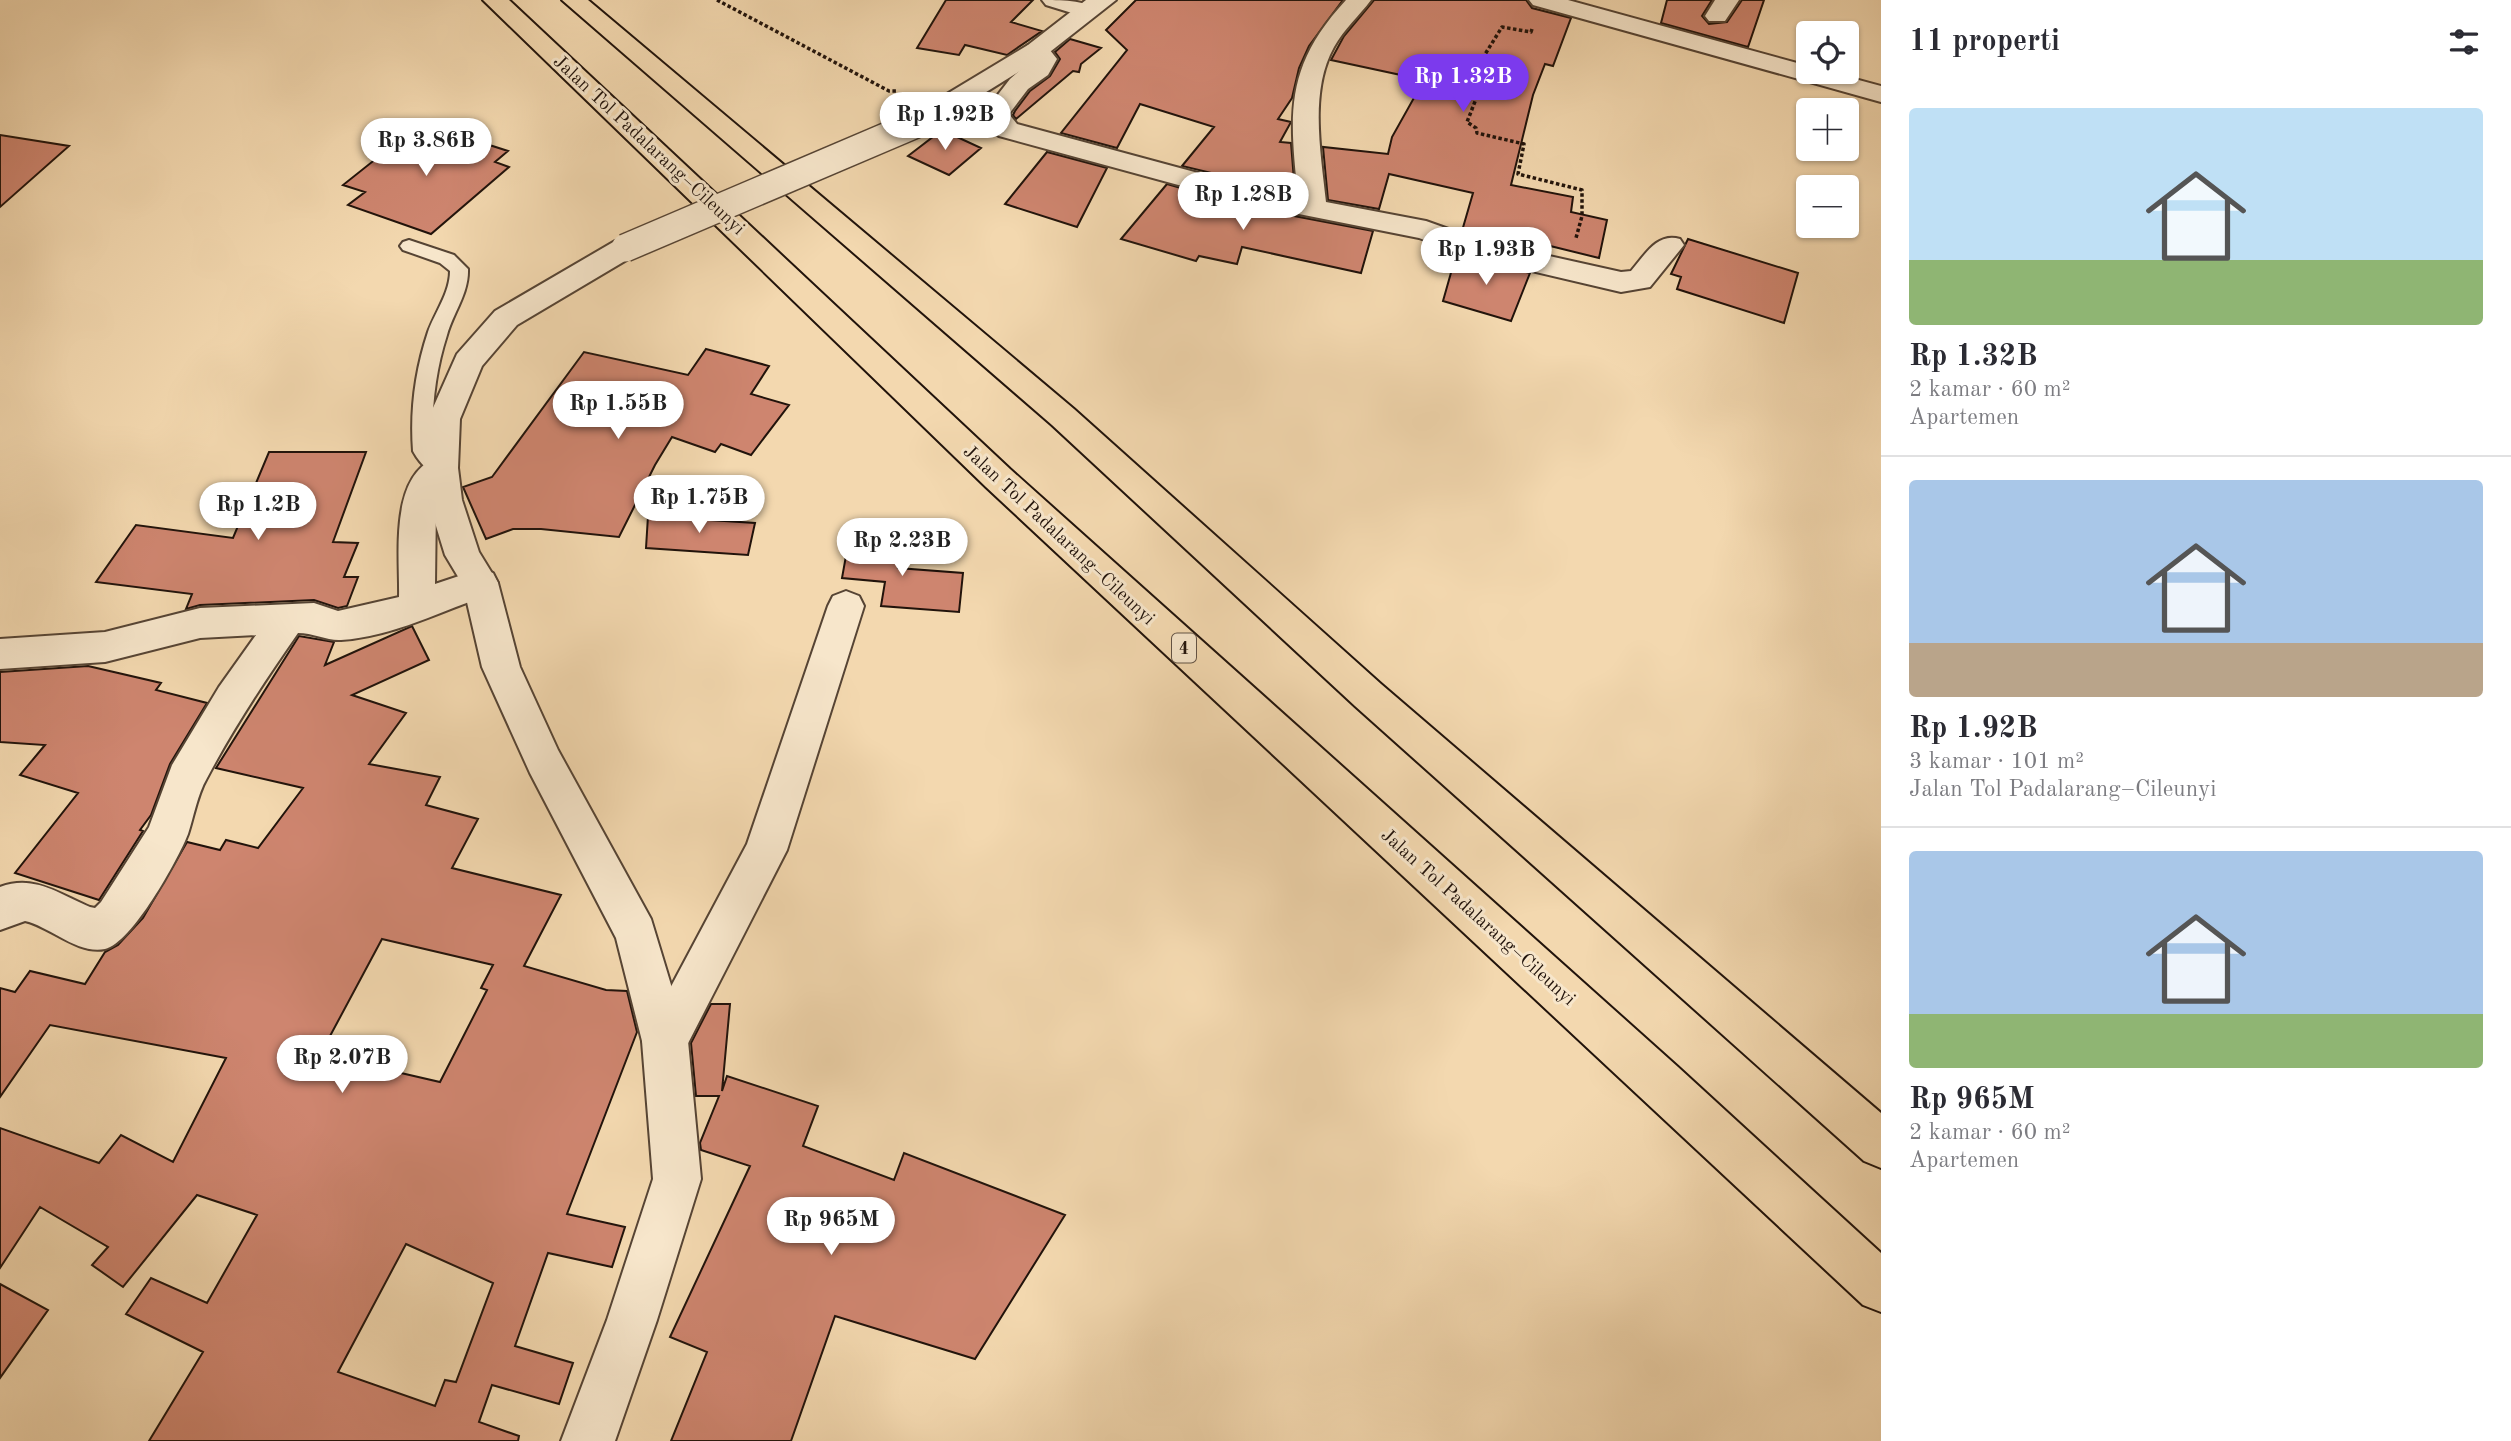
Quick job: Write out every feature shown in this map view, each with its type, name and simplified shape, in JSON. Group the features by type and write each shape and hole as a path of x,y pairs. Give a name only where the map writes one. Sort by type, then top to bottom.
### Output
{"highway":[{"name":"Jalan Tol Padalarang–Cileunyi","path":"495,0 616,110 995,475 1739,1153 1881,1287"},
{"path":"575,0 1063,417 1368,695 1881,1144"}],"street":[{"path":"1054,0 1095,5"},
{"path":"1313,206 1306,146 1311,83 1319,51 1359,0"},
{"path":"1545,1 1881,94"},
{"path":"587,1441 632,1320 677,1179 665,1041 636,933 544,761 501,667 480,583 463,555 445,500 440,468 444,419 468,362 506,318 625,248 916,124 1037,50 1095,5"},
{"path":"1037,50 1045,59 1039,70 1019,84 996,114 1000,125 1008,130 1248,195 1426,230 1474,248 1621,282 1640,280 1670,245"},
{"path":"417,606 419,503 423,490 440,468"},
{"path":"0,654 105,647 200,624 314,618 338,626 385,617 480,583"},
{"path":"665,1041 766,850 846,606"},
{"path":"0,910 15,900 31,901 89,930 103,929 116,916 167,835 186,777 232,698 288,618"}],"lane":[{"path":"409,246 447,260 459,269 460,280 443,318 422,406 423,451 440,468"}],"path":[{"path":"717,0 890,91 901,91"},
{"path":"1545,1 1531,32 1502,27 1479,64 1482,80 1471,92 1476,99 1467,122 1476,128 1477,134 1524,144 1518,174 1581,190 1582,216 1567,271"}],"building":[{"path":"946,0 1033,0 1011,22 1042,31 1007,55 965,45 959,55 917,48"},
{"path":"1136,0 1343,0 1309,46 1299,68 1292,98 1278,119 1291,122 1280,142 1291,143 1295,193 1182,166 1214,127 1140,104 1117,148 1061,133 1127,50 1106,30"},
{"path":"1374,0 1526,0 1532,8 1571,18 1553,66 1545,64 1533,95 1511,185 1573,197 1571,212 1607,220 1599,258 1542,244 1539,251 1462,231 1473,193 1389,174 1379,209 1328,200 1323,147 1388,154 1392,137 1424,80 1331,60 1344,36"},
{"path":"1667,0 1712,0 1702,16 1709,24 1727,22 1742,0 1764,0 1748,47 1661,23"},
{"path":"1070,39 1101,48 1081,64 1079,72 1073,71 1016,119 1013,115 1015,111 1030,91 1050,76 1060,59 1055,52"},
{"path":"421,123 508,151 495,162 509,167 431,234 348,205 365,192 343,185"},
{"path":"942,130 981,148 949,175 908,156"},
{"path":"0,135 69,146 0,207"},
{"path":"1047,152 1107,168 1077,227 1005,204"},
{"path":"1167,184 1247,207 1373,231 1361,273 1242,247 1237,264 1199,256 1196,261 1121,239"},
{"path":"1688,239 1798,273 1784,323 1677,289 1681,277 1671,274"},
{"path":"1456,255 1530,273 1511,321 1443,301"},
{"path":"706,349 769,366 751,394 789,405 751,455 721,444 715,452 672,437 619,537 541,529 513,529 486,539 463,487 492,477 584,352 688,375"},
{"path":"269,452 366,452 333,542 358,543 344,577 358,577 347,606 338,608 314,600 200,605 186,609 192,594 96,582 136,525 233,538"},
{"path":"648,516 755,523 748,555 646,548"},
{"path":"849,539 902,544 898,568 963,573 959,612 881,606 885,582 842,578"},
{"path":"412,626 429,660 352,695 406,713 369,764 440,777 426,805 478,819 452,868 561,895 524,966 606,990 627,991 637,1032 567,1214 625,1227 612,1267 548,1253 515,1346 573,1363 559,1404 492,1385 479,1422 519,1436 518,1441 149,1441 203,1352 126,1314 151,1278 207,1303 257,1215 197,1195 123,1287 92,1265 108,1247 40,1207 0,1268 0,1128 99,1163 121,1135 173,1162 226,1058 50,1025 0,1097 0,988 15,992 30,971 85,984 105,952 118,945 143,918 187,842 220,850 226,840 258,848 303,788 216,768 299,636 334,642 325,665","holes":["382,939 493,965 481,988 487,990 440,1082 323,1055 322,1051","406,1244 493,1283 456,1382 445,1380 435,1406 338,1372"]},
{"path":"88,666 161,683 156,690 207,703 170,764 151,815 140,830 143,831 99,900 15,873 78,793 20,775 45,745 0,742 0,672"},
{"path":"711,1004 730,1004 722,1091 727,1076 818,1106 803,1146 894,1180 904,1153 1065,1215 975,1359 835,1316 791,1441 671,1441 707,1352 670,1337 750,1166 701,1150 700,1143 719,1096 696,1096 691,1043"},
{"path":"0,1284 48,1310 0,1378"}]}
